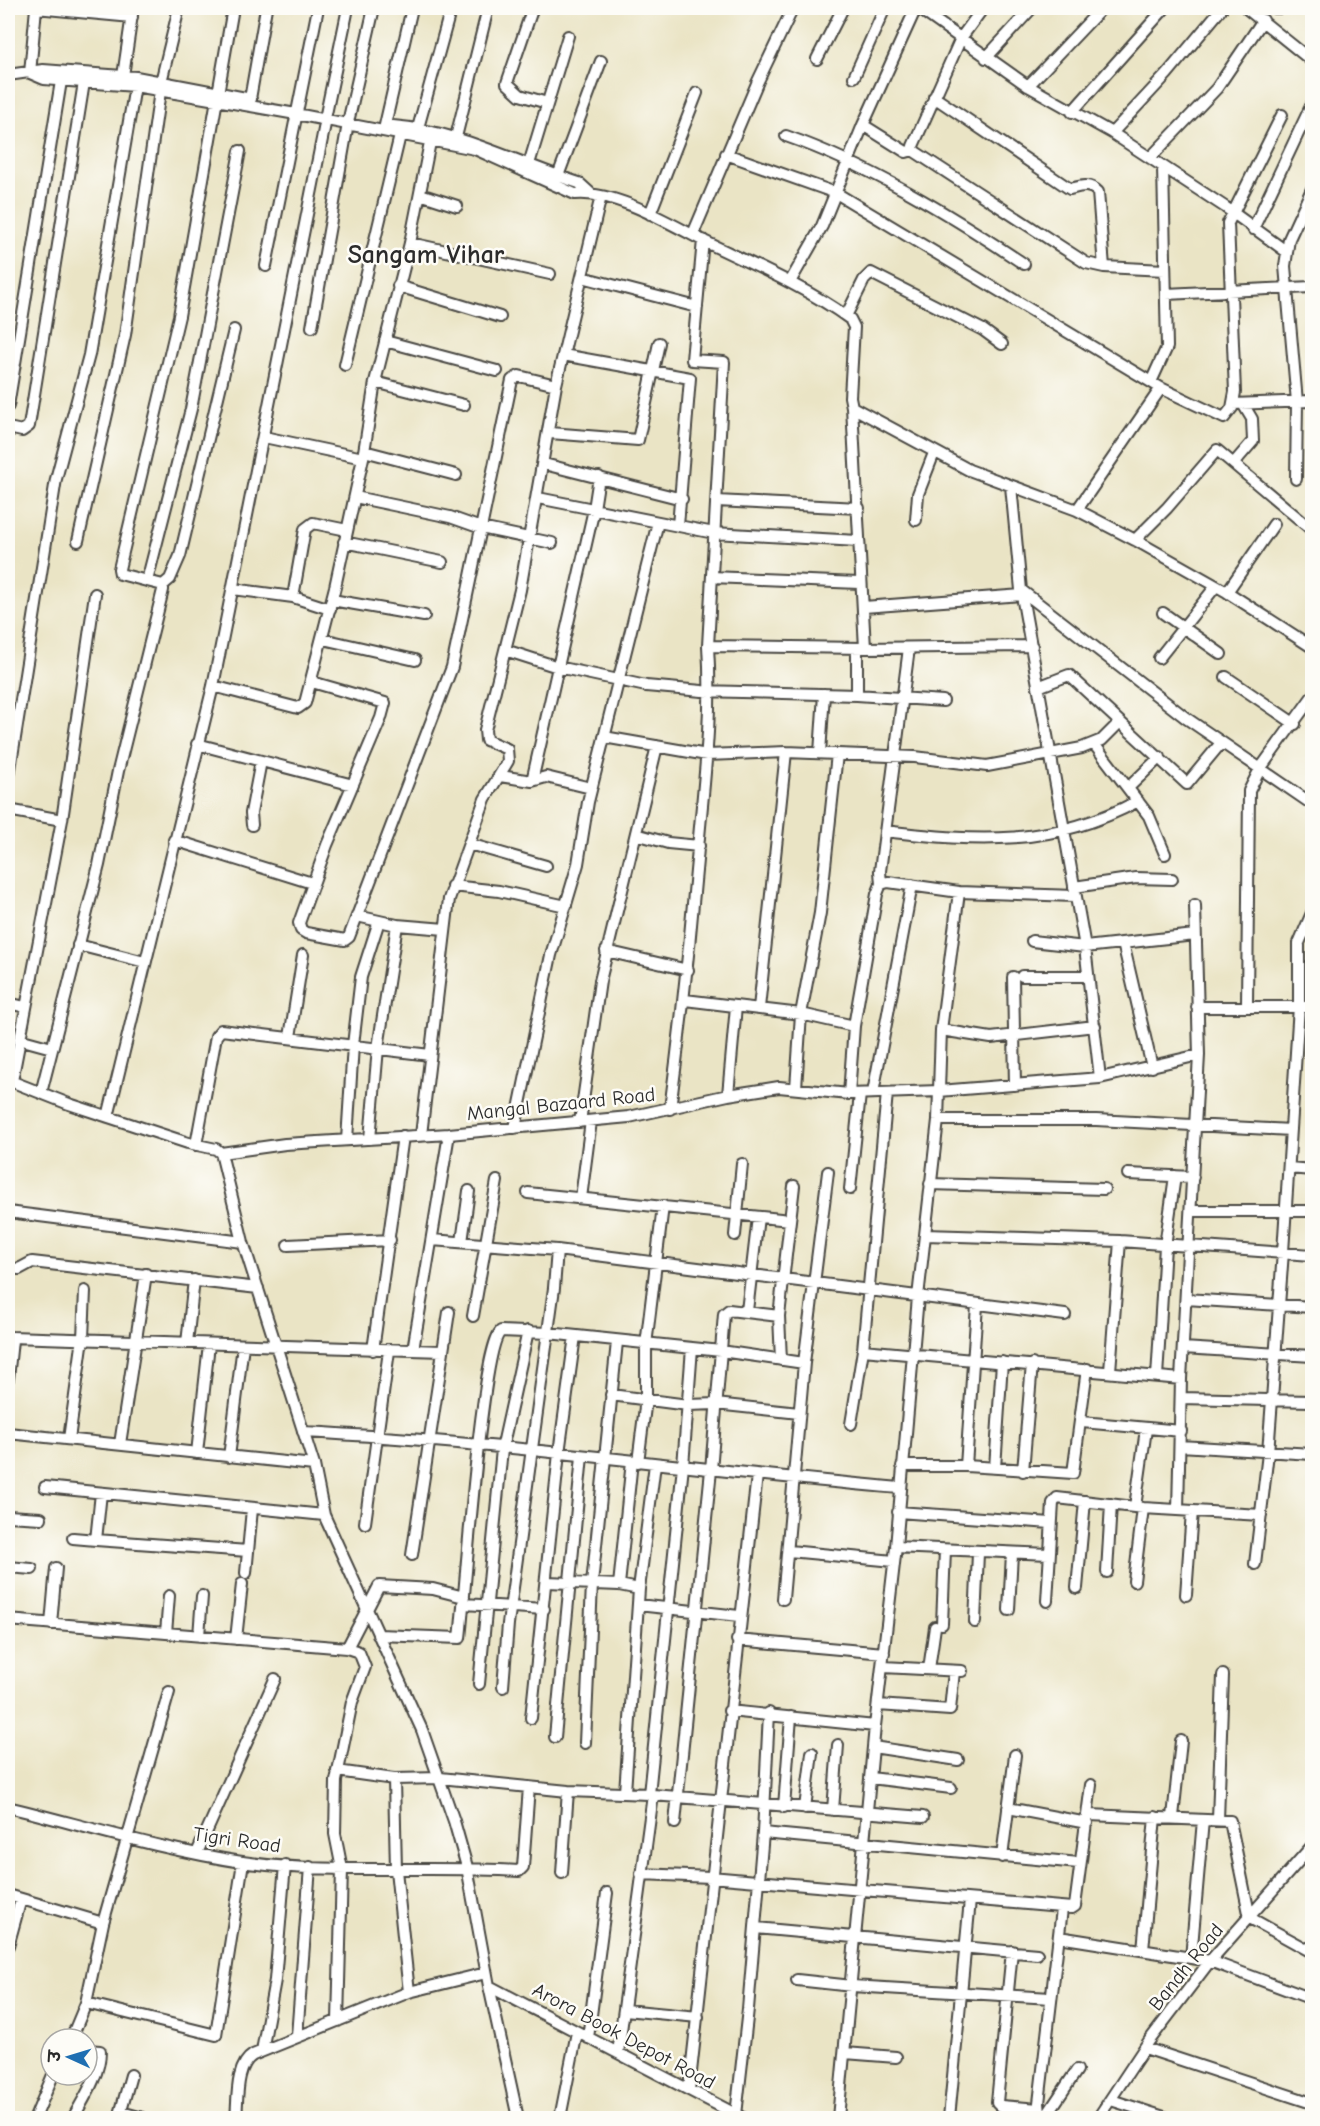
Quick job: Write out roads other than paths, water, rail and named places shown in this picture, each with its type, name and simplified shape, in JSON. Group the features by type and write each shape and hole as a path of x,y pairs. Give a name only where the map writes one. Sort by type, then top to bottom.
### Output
{"street":[{"path":"30,73 36,8 132,12 123,76"},
{"path":"78,541 125,334 160,87 179,8"},
{"path":"163,585 126,577 120,574 119,569 176,327 233,8"},
{"path":"250,99 266,8"},
{"path":"266,266 318,8"},
{"path":"108,1117 197,744 213,686 348,8"},
{"path":"312,327 348,122 374,8"},
{"path":"385,126 412,8"},
{"path":"418,128 451,8"},
{"path":"456,136 488,8"},
{"path":"693,234 726,154 793,8"},
{"path":"817,59 843,8"},
{"path":"854,77 885,8"},
{"path":"790,282 822,226 863,125 919,8 1028,86 1112,133 1232,212 1287,252"},
{"path":"913,150 961,38 982,8"},
{"path":"986,58 1032,8"},
{"path":"1028,86 1102,8"},
{"path":"1072,112 1165,8"},
{"path":"1112,133 1167,74 1222,8"},
{"path":"1246,8 1312,61"},
{"path":"1275,8 1282,8"},
{"path":"532,10 507,83 520,95 547,102"},
{"path":"1150,158 1217,88 1263,20"},
{"path":"528,164 568,36"},
{"path":"558,176 601,61"},
{"path":"8,75 30,73 44,79 123,76 160,87 432,136 475,149 575,194 590,193 650,214 790,282 846,316 854,327 850,397 859,507 860,583 864,607 857,695"},
{"path":"8,406 62,77"},
{"path":"85,78 135,86 160,87"},
{"path":"8,428 22,431 29,426 85,78"},
{"path":"8,782 56,479 89,355 135,86"},
{"path":"650,214 697,93"},
{"path":"218,97 250,99 296,110"},
{"path":"934,97 1070,189 1087,185 1094,187 1098,192 1104,267"},
{"path":"1253,229 1259,221 1312,104"},
{"path":"1234,464 1253,441 1252,419 1238,404 1229,289 1228,227 1232,212 1282,116"},
{"path":"348,122 401,130 418,128 432,136 456,136 579,183 590,193"},
{"path":"863,125 906,152 913,150 1086,263 1104,267 1165,270"},
{"path":"345,365 401,130"},
{"path":"213,686 300,708 305,703 323,639 355,497 375,382 410,243 432,136"},
{"path":"786,136 824,149 953,217 1024,264"},
{"path":"147,581 191,409 240,151"},
{"path":"726,154 836,193 1156,385 1222,418 1238,404 1312,401"},
{"path":"1077,510 1156,385 1167,348 1163,168"},
{"path":"420,194 457,206"},
{"path":"1296,479 1297,402 1287,288 1287,252 1289,239 1312,194"},
{"path":"421,1135 452,886 486,795 508,761 508,751 486,740 484,733 530,538 550,433 556,385 601,196"},
{"path":"678,526 703,240"},
{"path":"410,243 550,274"},
{"path":"846,316 864,280 871,273 983,330 1002,344"},
{"path":"582,277 697,307"},
{"path":"398,286 500,317"},
{"path":"1166,294 1229,289 1312,287"},
{"path":"41,1093 163,585 170,579 180,556 234,330"},
{"path":"385,341 497,371"},
{"path":"550,433 638,440 659,343"},
{"path":"563,355 690,378"},
{"path":"669,1109 685,1000 707,755 711,690 708,646 724,362 692,360"},
{"path":"312,682 385,703 381,718 312,883 299,923 301,930 345,940 357,916 452,667 512,380 519,376 556,385"},
{"path":"375,382 464,405"},
{"path":"852,406 934,453 1011,486 1077,510 1135,540 1227,592 1312,647"},
{"path":"264,437 456,475"},
{"path":"1135,540 1167,508 1213,453 1219,451 1312,530"},
{"path":"916,520 918,494 934,453"},
{"path":"544,464 682,499"},
{"path":"532,781 594,509 599,477"},
{"path":"1011,486 1021,593 1050,756 1066,830 1085,947 1100,1078"},
{"path":"355,497 450,517 481,528 552,543"},
{"path":"537,498 714,533 858,541"},
{"path":"717,501 859,507"},
{"path":"515,1128 540,1007 578,864 591,788 658,522"},
{"path":"292,597 309,524 442,561"},
{"path":"1227,592 1274,524"},
{"path":"712,577 860,583"},
{"path":"1159,658 1216,586"},
{"path":"233,589 424,616"},
{"path":"864,607 1021,593 1171,707 1312,804"},
{"path":"10,1080 62,820 95,594"},
{"path":"1163,613 1221,654"},
{"path":"323,639 415,660"},
{"path":"708,646 909,648 1032,646"},
{"path":"850,1189 854,1026 877,894 881,884 880,871 909,648"},
{"path":"505,650 558,668 619,678 646,686 943,701"},
{"path":"1038,687 1069,675 1187,784 1221,743"},
{"path":"1226,677 1295,724"},
{"path":"820,753 824,694"},
{"path":"1247,1005 1250,786 1260,769 1311,703"},
{"path":"604,737 707,755 820,753 895,756 987,766 1050,756 1094,744 1119,723"},
{"path":"197,744 353,785"},
{"path":"1094,744 1138,801 1154,827 1165,854"},
{"path":"581,1198 585,1121 606,951 657,746"},
{"path":"759,1008 786,752"},
{"path":"796,1088 801,1014 820,913 837,754"},
{"path":"1128,788 1160,758"},
{"path":"252,825 251,813 261,761"},
{"path":"500,776 532,781 546,777 591,788"},
{"path":"885,831 972,840 1006,839 1066,830 1090,823 1138,801"},
{"path":"8,810 62,820"},
{"path":"636,834 668,843 699,846"},
{"path":"174,840 312,883"},
{"path":"469,844 546,866"},
{"path":"881,884 888,882 958,892 1075,892 1136,878 1172,879"},
{"path":"873,1093 912,885"},
{"path":"452,886 500,891 566,906"},
{"path":"838,2118 846,2053 875,1726 896,1547 918,1297 938,1120 941,1030 958,892"},
{"path":"1178,1510 1181,1378 1199,1055 1195,905"},
{"path":"1255,1564 1268,1453 1276,1354 1299,1006 1299,943 1312,913"},
{"path":"357,916 397,925 445,929"},
{"path":"346,1140 352,1045 361,977 379,921"},
{"path":"370,1139 378,1048 397,925"},
{"path":"1032,941 1085,947 1195,935"},
{"path":"1123,943 1152,1067"},
{"path":"78,945 145,962"},
{"path":"606,951 688,970"},
{"path":"290,1037 303,955"},
{"path":"1015,1085 1012,1036 1017,976 1088,976"},
{"path":"685,1000 801,1014 854,1026"},
{"path":"8,1003 25,1007"},
{"path":"1197,1007 1247,1005 1312,1007"},
{"path":"728,1095 736,1006"},
{"path":"941,1030 991,1038 1095,1026"},
{"path":"196,1145 217,1032 225,1028 430,1055"},
{"path":"19,1039 52,1048"},
{"name":"Mangal Bazaard Road","path":"10,1080 108,1117 196,1145 216,1149 221,1153 285,1144 450,1134 585,1121 669,1109 762,1089 796,1088 854,1094 887,1093 1100,1078 1199,1055"},
{"path":"851,1424 863,1350 887,1093"},
{"path":"938,1120 1096,1120 1291,1130"},
{"path":"413,1350 450,1134"},
{"path":"373,1350 403,1136"},
{"path":"221,1153 243,1242 314,1465 324,1515 366,1612 422,1730 440,1778 467,1867 486,1972 518,2118"},
{"path":"735,1235 742,1164"},
{"path":"1289,1168 1312,1170"},
{"path":"783,1599 796,1479 804,1364 828,1172"},
{"path":"1128,1174 1192,1177"},
{"path":"1157,1377 1165,1246 1175,1176"},
{"path":"473,1316 488,1245 497,1181"},
{"path":"930,1184 1104,1189"},
{"path":"781,1360 779,1316 794,1186"},
{"path":"462,1242 469,1191"},
{"path":"528,1193 790,1220"},
{"path":"619,1585 635,1462 646,1399 646,1345 663,1206"},
{"path":"1191,1211 1286,1209 1312,1211"},
{"path":"8,1212 243,1242"},
{"path":"747,1311 758,1217"},
{"path":"925,1235 1120,1241 1165,1246 1312,1254"},
{"path":"288,1245 390,1240"},
{"path":"432,1240 557,1250 783,1281 1065,1315"},
{"path":"1110,1371 1120,1241"},
{"path":"503,1687 557,1250"},
{"path":"8,1268 19,1269 32,1262 258,1288"},
{"path":"120,1444 146,1274"},
{"path":"187,1343 194,1280"},
{"path":"69,1439 83,1338 85,1292"},
{"path":"1186,1299 1312,1307"},
{"path":"966,1466 977,1305"},
{"path":"675,1823 725,1311 747,1311 779,1316"},
{"path":"412,1555 427,1442 449,1312"},
{"path":"378,1635 460,1638 478,1447 496,1335 506,1330 528,1331 721,1351 804,1364"},
{"path":"478,1684 502,1449 528,1331"},
{"path":"8,1379 9,1336 389,1351 443,1351"},
{"path":"531,1718 559,1453 575,1336"},
{"path":"585,1743 592,1584 603,1459 617,1342"},
{"path":"197,1453 209,1344"},
{"path":"229,1456 243,1345"},
{"path":"618,2053 651,1794 683,1466 692,1348"},
{"path":"1184,1348 1312,1356"},
{"path":"863,1350 1181,1378"},
{"path":"365,1523 389,1351"},
{"path":"995,1468 1002,1362"},
{"path":"1023,1471 1032,1364"},
{"path":"902,1466 966,1466 1073,1473 1088,1369"},
{"path":"611,1395 688,1405 716,1404 799,1413"},
{"path":"1181,1398 1312,1401"},
{"path":"1082,1422 1181,1431"},
{"path":"1134,1581 1146,1429"},
{"path":"303,1432 377,1436 559,1453 900,1488"},
{"path":"8,1433 314,1465"},
{"path":"1180,1446 1312,1454"},
{"path":"555,1737 582,1456"},
{"path":"625,1792 639,1588 655,1464"},
{"path":"689,2090 699,2017 719,1798 757,1474"},
{"path":"45,1487 324,1515"},
{"path":"96,1540 101,1493"},
{"path":"1047,1601 1054,1500 1061,1498 1139,1507 1261,1515"},
{"path":"1077,1588 1084,1501"},
{"path":"1107,1572 1111,1504"},
{"path":"236,1639 252,1509"},
{"path":"1186,1595 1192,1511"},
{"path":"898,1512 1051,1523"},
{"path":"8,1516 41,1518"},
{"path":"73,1538 248,1551"},
{"path":"896,1547 1049,1554"},
{"path":"929,1669 938,1626 945,1550"},
{"path":"789,1551 894,1561"},
{"path":"975,1622 978,1552"},
{"path":"1010,1610 1012,1553"},
{"path":"8,1567 32,1569"},
{"path":"51,1624 56,1568"},
{"path":"547,1582 639,1588"},
{"path":"347,1648 379,1586 433,1588 486,1606 544,1609"},
{"path":"166,1633 169,1596"},
{"path":"199,1636 202,1596"},
{"path":"638,1605 740,1616"},
{"path":"8,1620 347,1648 359,1652 365,1667 352,1702 337,1771 334,1826 342,1869 338,2020"},
{"path":"737,1640 884,1653"},
{"path":"878,1705 950,1710 958,1671 883,1667"},
{"path":"1218,1820 1223,1675"},
{"path":"197,1853 275,1679"},
{"path":"76,2027 86,2003 103,1923 170,1692"},
{"path":"729,1711 769,1713 875,1726"},
{"path":"740,2117 760,1881 769,1713"},
{"path":"784,1807 791,1717"},
{"path":"1173,1817 1180,1741"},
{"path":"833,1810 838,1745"},
{"path":"873,1747 958,1760"},
{"path":"805,1808 812,1753"},
{"path":"1002,1857 1015,1755"},
{"path":"337,1771 394,1779 440,1778 568,1791 719,1798 784,1807 922,1817"},
{"path":"871,1778 951,1788"},
{"path":"394,1779 396,1870 409,1992"},
{"path":"641,1874 760,1881 1062,1909 1076,1906 1079,1863 1088,1819 1091,1785"},
{"name":"Tigri Road","path":"8,1807 128,1838 243,1862 342,1869 396,1870 467,1867 522,1870 529,1787"},
{"path":"562,1873 568,1791"},
{"path":"1008,1808 1088,1819 1173,1817 1231,1822 1250,1918 1312,1952"},
{"path":"1143,1950 1155,1817"},
{"path":"1191,1958 1203,1820"},
{"path":"763,1833 865,1845 1079,1863"},
{"name":"Bandh Road","path":"1098,2118 1145,2048 1210,1961 1312,1846"},
{"path":"86,2003 216,2035 243,1862"},
{"path":"262,2051 275,1980 285,1865"},
{"path":"297,2036 310,1867"},
{"path":"588,2038 607,1893"},
{"path":"8,1895 103,1923"},
{"path":"8,1946 21,1899"},
{"path":"949,2118 970,1900"},
{"path":"1043,2115 1051,1998 1062,1909"},
{"path":"756,1928 1037,1954"},
{"path":"1059,1937 1210,1961 1312,1999"},
{"path":"1012,1951 997,2102 1001,2106 1043,2115"},
{"path":"236,2118 243,2066 248,2058 409,1992 486,1972"},
{"path":"797,1980 852,1986 1051,1998"},
{"name":"Arora Book Depot Road","path":"489,1986 740,2117"},
{"path":"624,2010 699,2017"},
{"path":"560,2118 577,2032"},
{"path":"1145,2048 1312,2103"},
{"path":"846,2053 896,2057"},
{"path":"1043,2115 1077,2070"},
{"path":"131,2075 120,2115 143,2118"},
{"path":"35,2118 48,2087"},
{"path":"74,2118 90,2087"},
{"path":"1111,2100 1167,2118"}],"district":[{"name":"Sangam Vihar","path":"426,255"}]}
